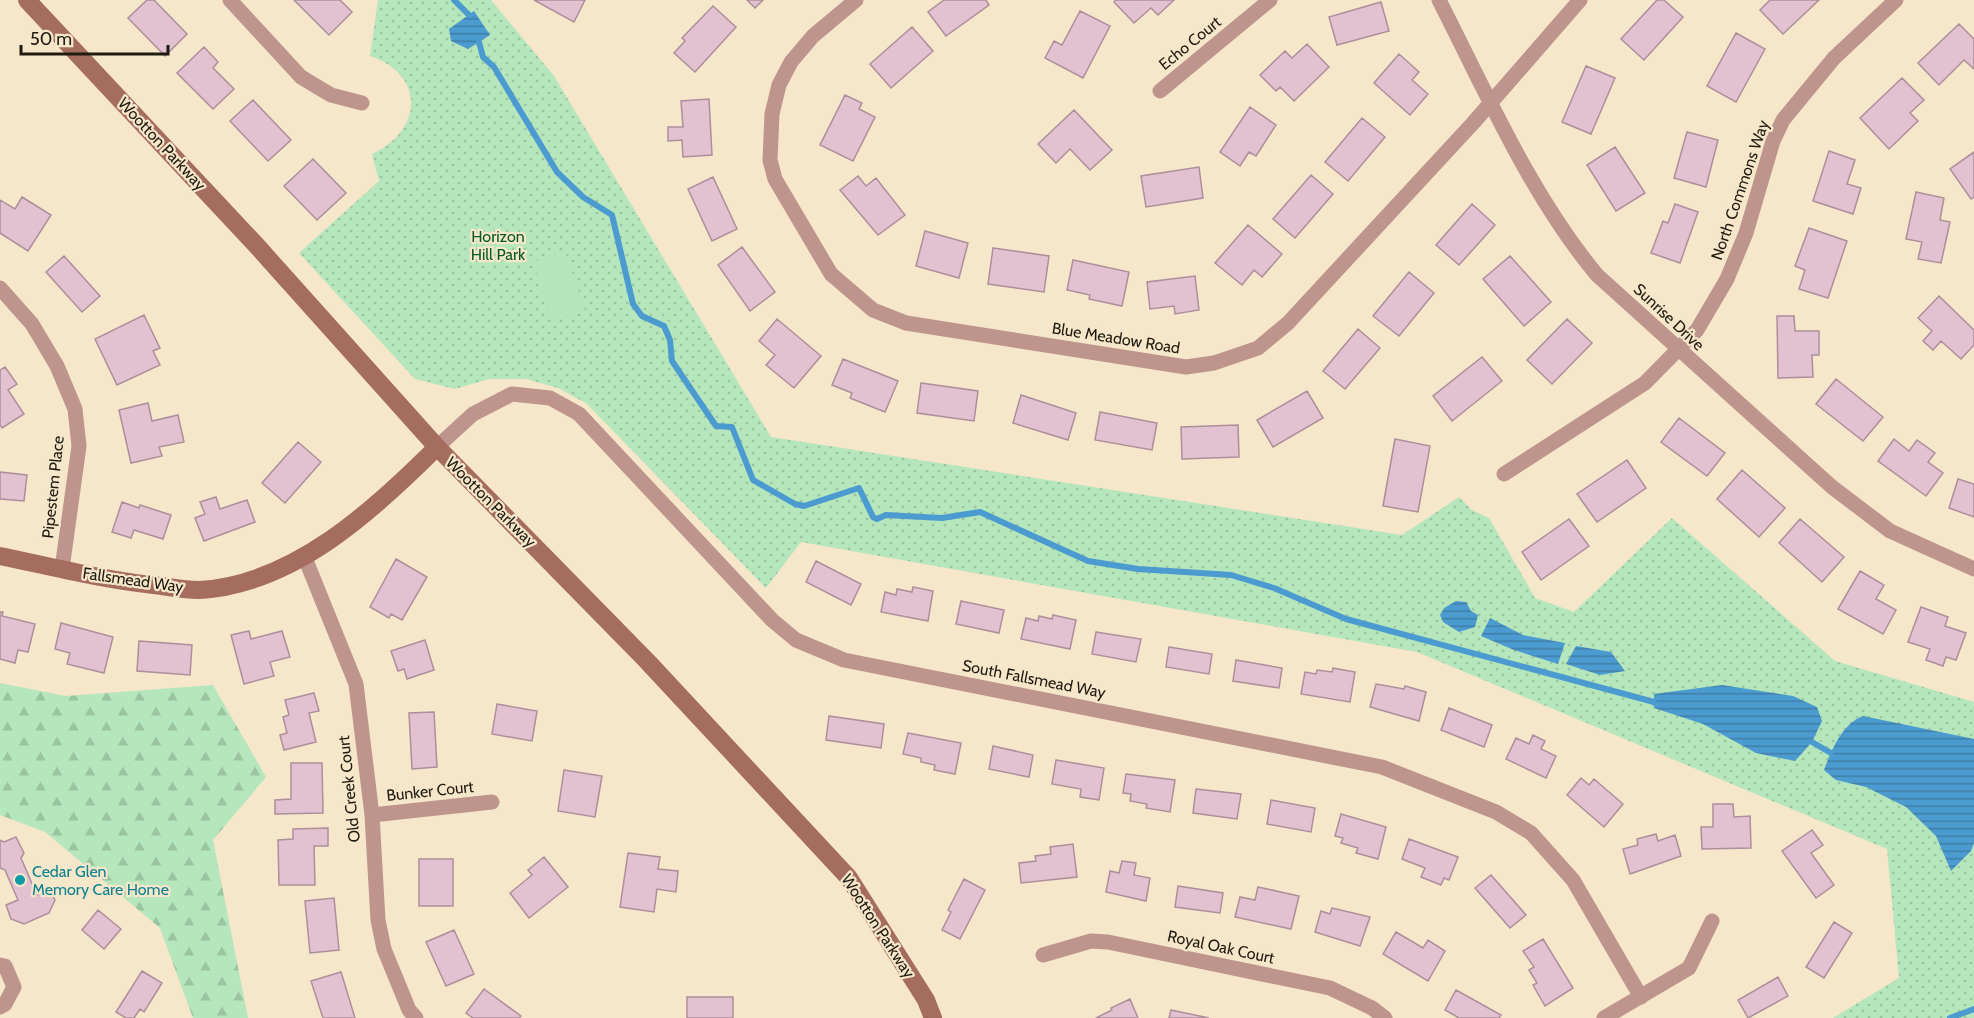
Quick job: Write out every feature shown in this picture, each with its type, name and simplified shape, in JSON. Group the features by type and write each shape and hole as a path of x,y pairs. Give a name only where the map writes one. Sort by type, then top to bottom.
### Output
{"main road":[{"name":"Wootton Parkway","path":"27,0 257,246 437,447 647,661 849,878 926,1000 933,1018"},
{"name":"Fallsmead Way","path":"0,556 125,583 198,590 243,582 304,558 378,505 437,447"}],"street":[{"path":"230,0 301,77 330,95 362,104"},
{"name":"Blue Meadow Road","path":"856,0 813,36 791,62 778,85 772,114 770,160 775,179 831,274 873,310 906,323 1186,367 1214,363 1258,348 1288,323 1490,103 1580,0"},
{"name":"Echo Court","path":"1160,91 1270,0"},
{"name":"Sunrise Drive","path":"1439,0 1490,103 1576,250 1597,275 1678,351 1832,487 1890,531 1965,567 1974,569"},
{"name":"North Commons Way","path":"1504,474 1644,383 1697,330 1727,279 1746,233 1773,141 1782,120 1834,58 1896,0"},
{"name":"Pipestem Place","path":"0,288 32,324 57,366 75,409 79,446 62,569"},
{"name":"South Fallsmead Way","path":"437,447 472,414 512,394 550,398 579,414 772,620 796,640 844,660 1382,767 1496,813 1531,833 1573,880 1641,997"},
{"name":"Old Creek Court","path":"304,558 356,684 372,815 378,920 384,949 410,1010 416,1018"},
{"name":"Bunker Court","path":"372,815 492,802"},
{"path":"1604,1018 1689,968 1712,921"},
{"name":"Royal Oak Court","path":"1043,955 1091,941 1108,942 1330,988 1372,1008 1385,1018"},
{"path":"0,964 5,966 14,987 6,1004 0,1007"}],"green space":[{"name":"Horizon Hill Park","path":"378,0 491,0 554,76 771,437 1402,535 1459,497 1472,510 1489,518 1535,598 1574,612 1672,518 1835,661 1974,702 1974,1018 1833,1018 1899,978 1887,849 1417,652 801,542 766,588 586,403 558,388 526,379 489,379 455,389 415,379 299,253 379,181 372,154 389,144 401,131 409,117 411,103 409,89 401,76 388,64 370,56"},
{"path":"565,251 585,310 552,321 533,262"},
{"path":"0,683 66,696 213,685 266,777 213,840 248,1018 193,1018 160,928 45,832 0,815"}],"water":[{"path":"474,11 490,35 468,49 451,41 449,29"},
{"path":"1456,601 1466,602 1471,611 1478,615 1475,627 1459,632 1443,622 1440,615 1444,608"},
{"path":"1490,618 1523,635 1565,643 1558,664 1514,650 1481,636"},
{"path":"1576,646 1611,652 1625,671 1600,675 1566,664"},
{"path":"1722,685 1793,696 1817,707 1822,721 1812,742 1795,761 1756,753 1703,724 1654,708 1654,694"},
{"path":"1863,716 1974,739 1974,843 1971,851 1951,871 1936,836 1906,807 1866,787 1836,780 1824,770 1834,746 1844,731"}],"building":[{"path":"147,0 154,0 187,34 165,56 128,18"},
{"path":"294,0 340,0 352,12 329,35"},
{"path":"534,0 585,0 574,22"},
{"path":"747,0 763,0 755,8"},
{"path":"944,0 986,0 989,5 946,36 928,12"},
{"path":"1116,0 1174,0 1158,15 1151,8 1134,23 1114,2"},
{"path":"1657,0 1664,0 1683,17 1644,60 1621,39"},
{"path":"1770,0 1819,0 1783,34 1760,10"},
{"path":"1381,2 1389,31 1337,45 1329,17"},
{"path":"713,6 736,27 695,72 674,53 685,41 682,38"},
{"path":"1080,11 1110,26 1083,78 1045,58 1054,41 1062,45"},
{"path":"1959,24 1974,39 1974,69 1964,60 1939,85 1918,63"},
{"path":"912,27 933,51 891,88 870,64"},
{"path":"1736,33 1765,49 1736,102 1707,86"},
{"path":"1307,44 1329,67 1294,101 1280,87 1276,91 1260,75 1285,51 1292,58"},
{"path":"204,47 218,62 213,68 234,89 213,109 177,73"},
{"path":"1399,54 1419,72 1412,80 1428,94 1410,115 1374,83"},
{"path":"1586,66 1615,78 1591,134 1562,122"},
{"path":"1902,78 1924,100 1910,113 1918,121 1889,149 1860,118"},
{"path":"845,95 862,103 859,109 875,117 853,161 820,145"},
{"path":"709,99 712,155 683,157 682,140 668,141 668,127 683,127 681,101"},
{"path":"253,100 291,140 268,161 230,121"},
{"path":"1250,107 1276,125 1256,156 1249,152 1240,166 1220,152"},
{"path":"1074,110 1112,150 1090,170 1070,149 1056,163 1038,144"},
{"path":"1362,118 1385,137 1348,181 1325,162"},
{"path":"1687,132 1718,140 1706,187 1674,178"},
{"path":"1615,147 1645,193 1616,211 1587,165"},
{"path":"1829,151 1855,160 1847,184 1861,188 1853,214 1813,201"},
{"path":"1974,152 1974,197 1971,199 1950,169"},
{"path":"313,159 346,193 317,220 284,186"},
{"path":"1199,167 1203,198 1146,207 1141,176"},
{"path":"1311,175 1333,194 1295,238 1273,219"},
{"path":"858,176 866,186 876,178 905,215 878,235 840,190"},
{"path":"713,177 737,229 712,241 688,189"},
{"path":"1916,192 1944,198 1940,220 1950,222 1941,263 1918,259 1922,242 1906,239"},
{"path":"22,197 51,215 28,251 0,233 0,200 15,209"},
{"path":"1472,204 1495,225 1459,265 1436,245"},
{"path":"1675,204 1698,212 1680,263 1651,253 1663,221 1668,223"},
{"path":"1248,225 1282,254 1262,277 1254,270 1242,285 1215,263"},
{"path":"1809,228 1847,241 1828,298 1799,289 1805,270 1795,266"},
{"path":"925,231 968,243 959,278 916,266"},
{"path":"742,247 775,292 750,311 718,265"},
{"path":"993,248 1049,256 1044,292 988,284"},
{"path":"64,256 100,296 82,312 46,272"},
{"path":"1510,256 1551,302 1524,326 1483,279"},
{"path":"1073,260 1129,272 1122,306 1089,299 1090,295 1067,290"},
{"path":"1409,272 1434,293 1399,336 1373,316"},
{"path":"1195,276 1199,310 1175,314 1174,306 1150,309 1147,282"},
{"path":"1939,296 1974,330 1974,345 1961,359 1941,341 1933,350 1923,341 1932,331 1918,318"},
{"path":"144,315 160,348 153,351 160,365 117,385 95,339"},
{"path":"1777,316 1794,316 1795,331 1819,331 1819,355 1812,355 1813,377 1778,378"},
{"path":"777,319 821,356 794,388 766,365 775,355 759,341"},
{"path":"1567,319 1592,343 1552,384 1527,360"},
{"path":"1358,329 1380,348 1345,389 1323,371"},
{"path":"1482,357 1502,381 1452,421 1433,396"},
{"path":"843,359 898,381 885,412 850,398 852,393 832,385"},
{"path":"5,367 17,384 8,390 24,414 2,428 0,425 0,370"},
{"path":"1836,379 1883,417 1863,441 1816,404"},
{"path":"921,383 978,391 974,421 917,413"},
{"path":"1307,391 1323,418 1273,447 1257,420"},
{"path":"1021,395 1076,413 1068,440 1013,423"},
{"path":"148,403 152,421 178,415 184,442 159,447 162,456 131,463 119,410"},
{"path":"1100,412 1157,423 1152,450 1095,440"},
{"path":"1679,418 1725,453 1707,476 1661,442"},
{"path":"1238,425 1239,457 1182,459 1181,427"},
{"path":"1395,439 1430,446 1418,512 1383,506"},
{"path":"1894,439 1909,451 1917,440 1935,453 1928,462 1943,473 1926,496 1878,461"},
{"path":"298,442 321,462 285,503 262,483"},
{"path":"1627,460 1646,488 1597,522 1577,494"},
{"path":"1742,470 1785,508 1759,537 1717,499"},
{"path":"0,472 27,475 24,501 0,499"},
{"path":"1958,479 1974,484 1974,517 1949,508"},
{"path":"216,497 220,509 247,500 255,522 204,541 195,518 205,514 200,502"},
{"path":"122,502 171,515 163,539 134,530 131,538 112,532"},
{"path":"1569,519 1589,546 1541,580 1522,552"},
{"path":"1800,519 1844,557 1822,582 1779,543"},
{"path":"396,559 427,577 402,620 391,614 389,618 370,607"},
{"path":"816,561 861,584 851,605 806,582"},
{"path":"1860,571 1884,585 1876,599 1896,610 1883,634 1838,609"},
{"path":"913,587 933,591 928,621 881,612 885,592 896,595 897,589 912,592"},
{"path":"961,601 1004,610 999,633 956,624"},
{"path":"1921,607 1948,617 1945,626 1966,633 1956,660 1946,657 1943,666 1926,660 1930,649 1908,642"},
{"path":"0,612 3,612 2,616 35,624 28,652 18,650 15,663 0,659"},
{"path":"1053,615 1076,620 1070,649 1021,639 1026,618 1038,621 1039,616 1052,619"},
{"path":"61,623 113,637 104,673 67,664 70,653 55,649"},
{"path":"249,631 251,639 282,631 290,657 270,662 274,676 244,684 231,635"},
{"path":"1096,632 1141,639 1136,662 1092,654"},
{"path":"425,640 434,670 407,679 404,669 398,671 391,651"},
{"path":"139,641 192,645 190,675 137,671"},
{"path":"1169,647 1212,654 1209,674 1166,667"},
{"path":"1236,660 1282,668 1279,688 1233,681"},
{"path":"1333,668 1355,672 1350,702 1301,694 1305,672 1316,674 1317,670 1332,672"},
{"path":"1376,684 1404,689 1405,686 1426,692 1419,721 1370,707"},
{"path":"314,693 319,711 309,713 316,742 284,750 280,735 287,733 283,717 289,715 285,700"},
{"path":"497,704 537,711 532,741 492,734"},
{"path":"1449,708 1492,725 1484,747 1441,730"},
{"path":"434,712 437,767 412,769 409,713"},
{"path":"829,716 884,724 881,748 826,740"},
{"path":"908,733 961,743 955,774 934,770 935,765 921,762 921,758 903,754"},
{"path":"1533,735 1545,741 1541,749 1556,756 1546,778 1506,759 1516,738 1529,744"},
{"path":"993,746 1033,755 1029,777 989,769"},
{"path":"1056,760 1104,768 1099,800 1080,797 1081,789 1052,784"},
{"path":"291,763 322,763 323,813 275,814 275,800 291,799"},
{"path":"564,770 602,776 595,817 558,811"},
{"path":"1126,774 1175,780 1170,812 1146,808 1147,804 1130,801 1131,794 1123,793"},
{"path":"1581,778 1589,785 1594,779 1623,804 1604,827 1567,795"},
{"path":"1196,789 1241,794 1237,819 1193,813"},
{"path":"1271,800 1315,808 1311,832 1267,824"},
{"path":"1713,804 1733,804 1734,817 1750,816 1751,848 1702,849 1701,827 1713,827"},
{"path":"1341,814 1386,827 1378,859 1356,853 1358,848 1341,843 1343,838 1335,836"},
{"path":"328,828 328,846 314,846 315,885 279,885 278,840 293,839 293,829"},
{"path":"1812,830 1823,845 1811,853 1834,885 1816,898 1782,851"},
{"path":"1656,834 1658,841 1675,835 1681,856 1630,874 1623,849 1638,845 1637,839"},
{"name":"Cedar Glen Memory Care Home","path":"16,837 24,853 21,858 37,895 50,889 55,900 49,913 24,924 11,919 6,905 18,900 5,870 0,868 0,840 4,842"},
{"path":"1409,839 1458,857 1449,880 1444,878 1441,885 1421,877 1425,868 1402,859"},
{"path":"1073,844 1077,877 1021,883 1019,863 1036,861 1035,856 1051,854 1050,847"},
{"path":"628,853 660,857 658,869 678,871 676,892 657,889 654,912 620,907"},
{"path":"544,857 568,887 529,918 510,893 532,875 528,870"},
{"path":"419,859 453,859 453,906 419,906"},
{"path":"1122,861 1136,863 1134,875 1150,878 1146,901 1106,892 1110,871 1119,873"},
{"path":"1491,875 1526,915 1510,928 1475,888"},
{"path":"964,879 985,890 960,939 942,930 951,912 948,910"},
{"path":"1178,886 1223,893 1220,913 1175,907"},
{"path":"1258,887 1299,896 1291,929 1235,917 1240,897 1255,900"},
{"path":"334,898 339,950 310,953 305,901"},
{"path":"1332,908 1370,917 1360,946 1315,932 1321,911 1330,914"},
{"path":"98,910 121,929 104,949 82,930"},
{"path":"1834,922 1852,933 1824,978 1806,967"},
{"path":"454,930 474,974 446,986 426,942"},
{"path":"1396,932 1423,948 1428,940 1445,951 1428,981 1383,954"},
{"path":"1543,939 1573,988 1545,1006 1533,985 1537,983 1529,970 1534,967 1523,951"},
{"path":"142,971 162,983 144,1012 140,1009 134,1018 126,1018 116,1012"},
{"path":"341,972 355,1018 323,1018 311,981"},
{"path":"1778,977 1788,996 1748,1018 1738,1000"},
{"path":"484,989 521,1016 519,1018 473,1018 466,1013"},
{"path":"1456,990 1501,1015 1499,1018 1459,1018 1445,1010"},
{"path":"687,997 733,997 733,1018 687,1018"},
{"path":"1130,999 1138,1018 1096,1018 1112,1010 1111,1008"},
{"path":"1171,1010 1209,1018 1169,1018"}],"waterway":[{"path":"454,0 469,15"},
{"path":"479,42 483,57 494,67 557,172 583,197 612,215 633,304 642,316 664,326 670,340 672,361 716,426 732,427 753,480 795,504 804,506 859,488 873,517 877,519 886,515 942,518 980,512 1088,561 1138,569 1231,575 1274,588 1346,619 1654,702"},
{"path":"1812,742 1831,753"},
{"path":"1950,1018 1974,1009"}],"place":[{"name":"Cedar Glen Memory Care Home","path":"20,880"}]}
